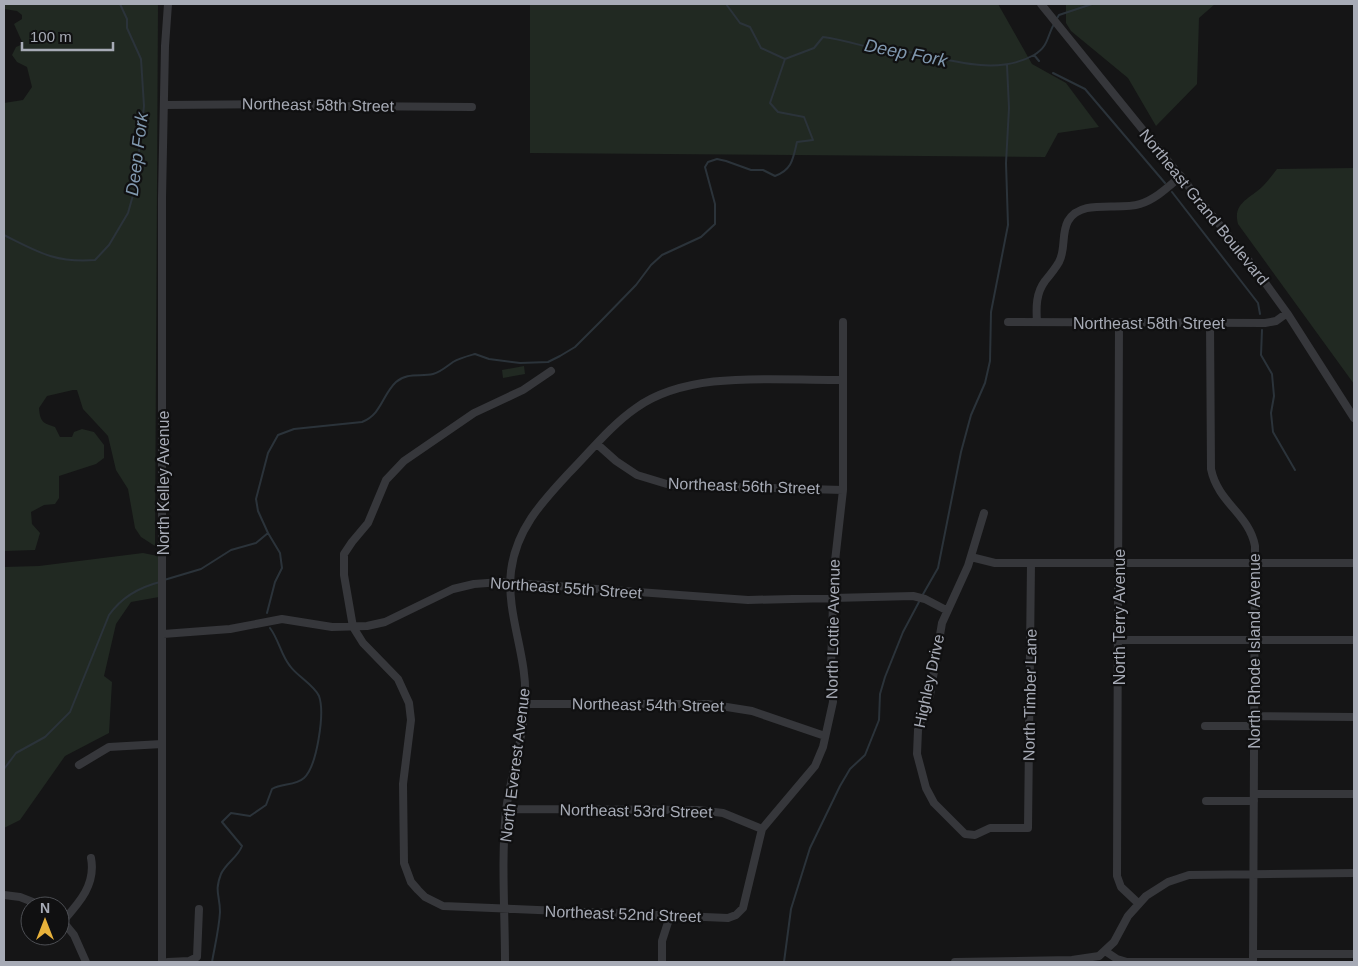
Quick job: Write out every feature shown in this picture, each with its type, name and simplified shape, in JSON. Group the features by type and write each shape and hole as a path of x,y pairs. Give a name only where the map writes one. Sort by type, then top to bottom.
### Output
{"street":[{"name":"North Kelley Avenue","path":"162,962 164,105 168,4"},
{"name":"Northeast Grand Boulevard","path":"1042,5 1221,225 1287,313 1354,418"},
{"name":"Northeast 58th Street","path":"164,105 297,104 472,107"},
{"path":"1036,322 1038,294 1043,283 1060,260 1065,229 1071,217 1079,211 1089,208 1122,208 1141,204 1158,195 1181,176"},
{"name":"Northeast 58th Street","path":"1008,322 1271,322 1287,313"},
{"name":"North Lottie Avenue","path":"740,912 762,829 815,766 825,736 832,702 831,668 835,553 843,490 843,322"},
{"name":"North Terry Avenue","path":"1119,322 1117,876 1121,887 1138,903"},
{"name":"North Rhode Island Avenue","path":"1210,323 1211,469 1215,483 1225,501 1251,531 1255,563 1253,959"},
{"path":"353,627 344,575 344,554 368,523 391,473 410,456 467,418 485,407 523,390 550,371"},
{"name":"North Everest Avenue","path":"505,962 504,909 507,809 525,704 525,671 512,602 511,582 519,542 530,518 545,499 597,444 637,407 658,395 689,384 710,381 843,380"},
{"name":"Northeast 56th Street","path":"597,444 616,461 637,475 670,485 843,490"},
{"name":"Highley Drive","path":"971,836 962,832 934,803 926,788 916,754 918,730 930,695 940,633 946,610 971,557 984,513"},
{"path":"971,557 995,563 1354,563"},
{"name":"North Timber Lane","path":"971,836 990,828 1028,828 1031,563"},
{"name":"Northeast 55th Street","path":"163,634 230,629 282,619 320,626 353,627 385,622 462,586 511,582 748,600 920,597 946,610"},
{"name":"Northeast 52nd Street","path":"353,627 363,643 380,658 398,679 409,703 410,720 404,784 402,854 411,882 425,897 443,906 504,909 728,918 740,912"},
{"path":"1119,640 1354,640"},
{"name":"Northeast 54th Street","path":"525,704 686,704 722,706 766,715 825,736"},
{"path":"1254,716 1354,717"},
{"path":"1205,726 1254,726"},
{"path":"79,765 108,747 162,744"},
{"path":"1206,801 1354,794"},
{"name":"Northeast 53rd Street","path":"507,809 698,810 722,813 762,829"},
{"path":"70,909 88,887 93,876 91,858"},
{"path":"955,962 1094,958 1114,942 1128,916 1138,903 1156,888 1189,875 1354,873"},
{"path":"4,895 20,897"},
{"path":"168,962 189,961 197,956 199,909"},
{"path":"662,962 662,941 670,916"},
{"path":"70,930 86,962"},
{"path":"1105,951 1117,960 1127,962 1354,954"}],"shaded area":[{"path":"4,4 158,4 155,546 141,537 135,528 128,489 116,470 108,436 83,409 77,390 73,390 47,396 39,408 41,419 55,427 60,437 72,437 74,432 82,429 94,432 104,445 104,458 96,464 59,476 59,498 55,504 44,505 31,512 32,524 40,533 35,550 4,551 4,103 23,100 32,87 27,67 17,62 12,55 16,47 23,44 14,24 22,19 22,15 17,11 4,9"},
{"path":"530,4 998,4 1032,64 1066,83 1099,127 1058,133 1045,157 530,153"},
{"path":"1066,4 1215,4 1199,18 1197,84 1156,126 1128,78 1071,31 1066,23"},
{"path":"1354,168 1354,384 1238,224 1237,217 1240,205 1259,190 1277,169"},
{"path":"524,366 525,374 503,378 502,370"},
{"path":"143,553 158,556 159,597 131,602 116,624 104,676 112,682 109,733 65,756 20,820 4,828 4,567 39,566"}],"waterway":[{"name":"Deep Fork","path":"4,235 47,255 69,260 95,260 109,245 128,213 135,188 144,106 141,59 127,28 127,19 120,4"},
{"name":"Deep Fork","path":"726,4 740,23 750,27 761,48 785,59"},
{"name":"Deep Fork","path":"1056,20 1059,15 1092,4"},
{"name":"Deep Fork","path":"785,59 814,48 823,37 868,47 908,52 959,62 1005,65 1020,61 1039,52 1045,44 1054,24"},
{"name":"Deep Fork","path":"1034,55 1039,61"},
{"path":"267,613 275,582 282,568 280,553 258,511 256,499 268,453 278,435 294,429 362,422 374,414 391,387 400,379 436,373 458,359 467,356 475,354 489,359 520,363 548,362 575,347 636,285 651,265 662,255 701,237 715,224 715,204 705,167 708,162 717,159 751,170 763,170 775,176 785,171 791,163 797,142 813,140 804,117 778,112 770,103 785,59"},
{"path":"922,596 938,568 961,452 971,415 985,383 990,361 991,312 1008,225 1006,163 1009,108 1007,65"},
{"path":"1053,73 1085,89 1165,183"},
{"path":"1172,192 1258,303 1260,314"},
{"path":"1262,330 1261,355 1272,374 1274,396 1271,413 1273,432 1295,470"},
{"path":"164,580 201,569 231,550 256,543 268,533"},
{"path":"4,769 16,753 45,737 70,712 109,615 119,603 145,587 160,582"},
{"path":"784,962 791,909 810,848 850,769 865,755 879,720 880,694 885,677 903,632 920,600"},
{"path":"212,962 218,931 220,906 219,880 223,870 242,846 222,822 231,813 250,816 266,805 272,789 300,781 304,778 313,763 319,739 321,714 319,696 290,666 270,628"}]}
